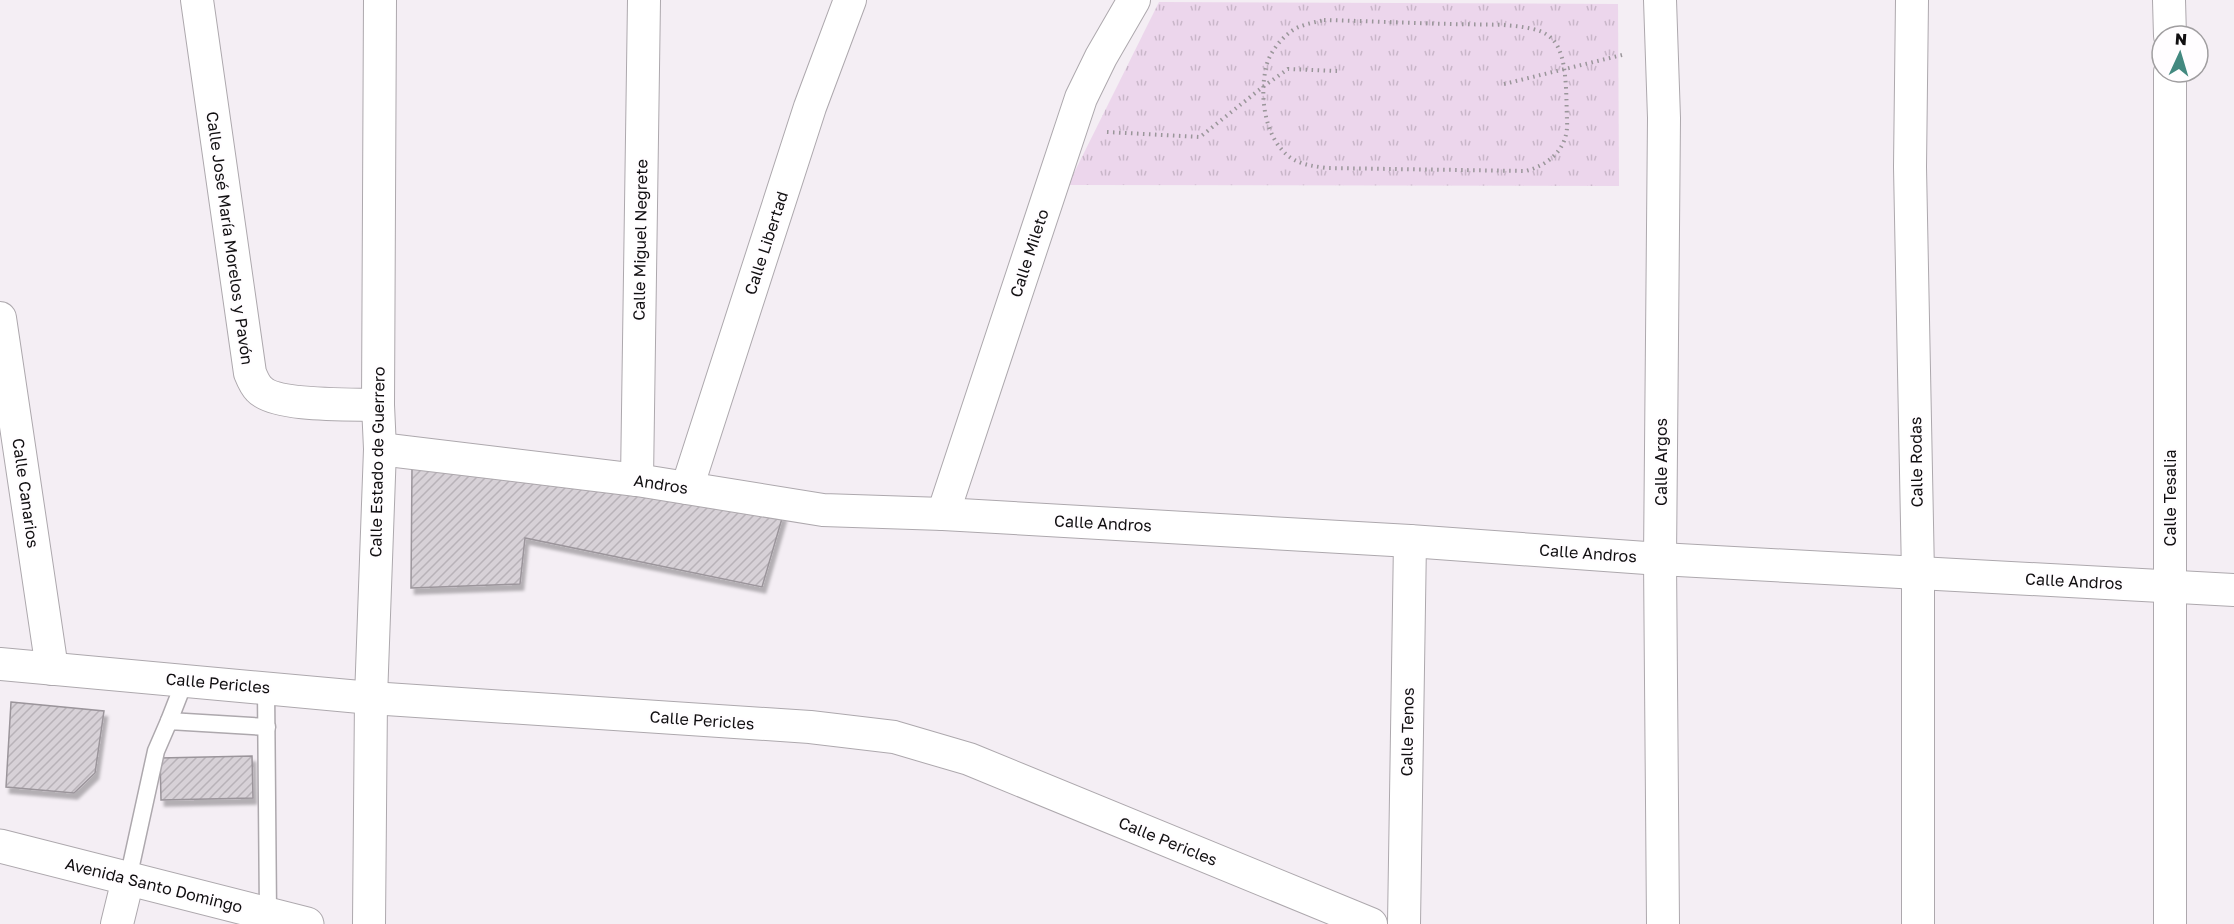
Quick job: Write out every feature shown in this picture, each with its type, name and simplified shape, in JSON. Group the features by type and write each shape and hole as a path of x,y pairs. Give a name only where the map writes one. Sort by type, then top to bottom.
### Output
{"main road":[{"name":"Avenida Santo Domingo","path":"0,846 307,924"}],"street":[{"name":"Calle José María Morelos y Pavón","path":"196,0 250,373 258,389 264,394 280,399 378,405"},
{"name":"Calle Estado de Guerrero","path":"369,924 372,698 380,449 378,405 380,0"},
{"name":"Calle Miguel Negrete","path":"637,480 644,0"},
{"name":"Calle Libertad","path":"687,488 810,107 850,0"},
{"name":"Calle Mileto","path":"943,514 1081,98 1101,57 1134,0"},
{"name":"Calle Argos","path":"1660,0 1664,118 1660,559 1663,924"},
{"name":"Calle Rodas","path":"1912,0 1910,166 1918,574 1918,924"},
{"path":"2169,0 2170,24"},
{"name":"Calle Tesalia","path":"2170,84 2170,924"},
{"name":"Calle Canarios","path":"0,318 52,669"},
{"name":"Andros","path":"380,449 637,480 823,510 943,514"},
{"name":"Calle Andros","path":"943,514 1410,541 1660,559 2234,590"},
{"name":"Calle Tenos","path":"1404,924 1410,541"},
{"name":"Calle Pericles","path":"0,664 372,698 810,727 894,737 969,759 1371,924"},
{"path":"117,924 128,879"}],"lane":[{"path":"128,879 156,751 185,680"},
{"path":"266,688 268,914"},
{"path":"169,721 267,727"}],"path":[{"path":"1324,20 1511,26 1533,29 1554,40 1560,52 1563,69 1568,127 1564,144 1555,156 1540,167 1526,171 1326,168 1303,165 1289,157 1274,141 1265,114 1264,86 1266,67 1271,53 1289,32 1324,20"},
{"path":"1504,84 1662,46"},
{"path":"1070,130 1200,137 1288,69 1337,70"}],"green space":[{"path":"1159,2 1618,4 1619,186 1068,185"}],"building":[{"path":"412,466 783,515 762,587 525,538 520,584 411,588"},
{"path":"11,702 104,711 95,773 74,793 6,787"},
{"path":"252,756 253,798 161,800 160,758"}]}
